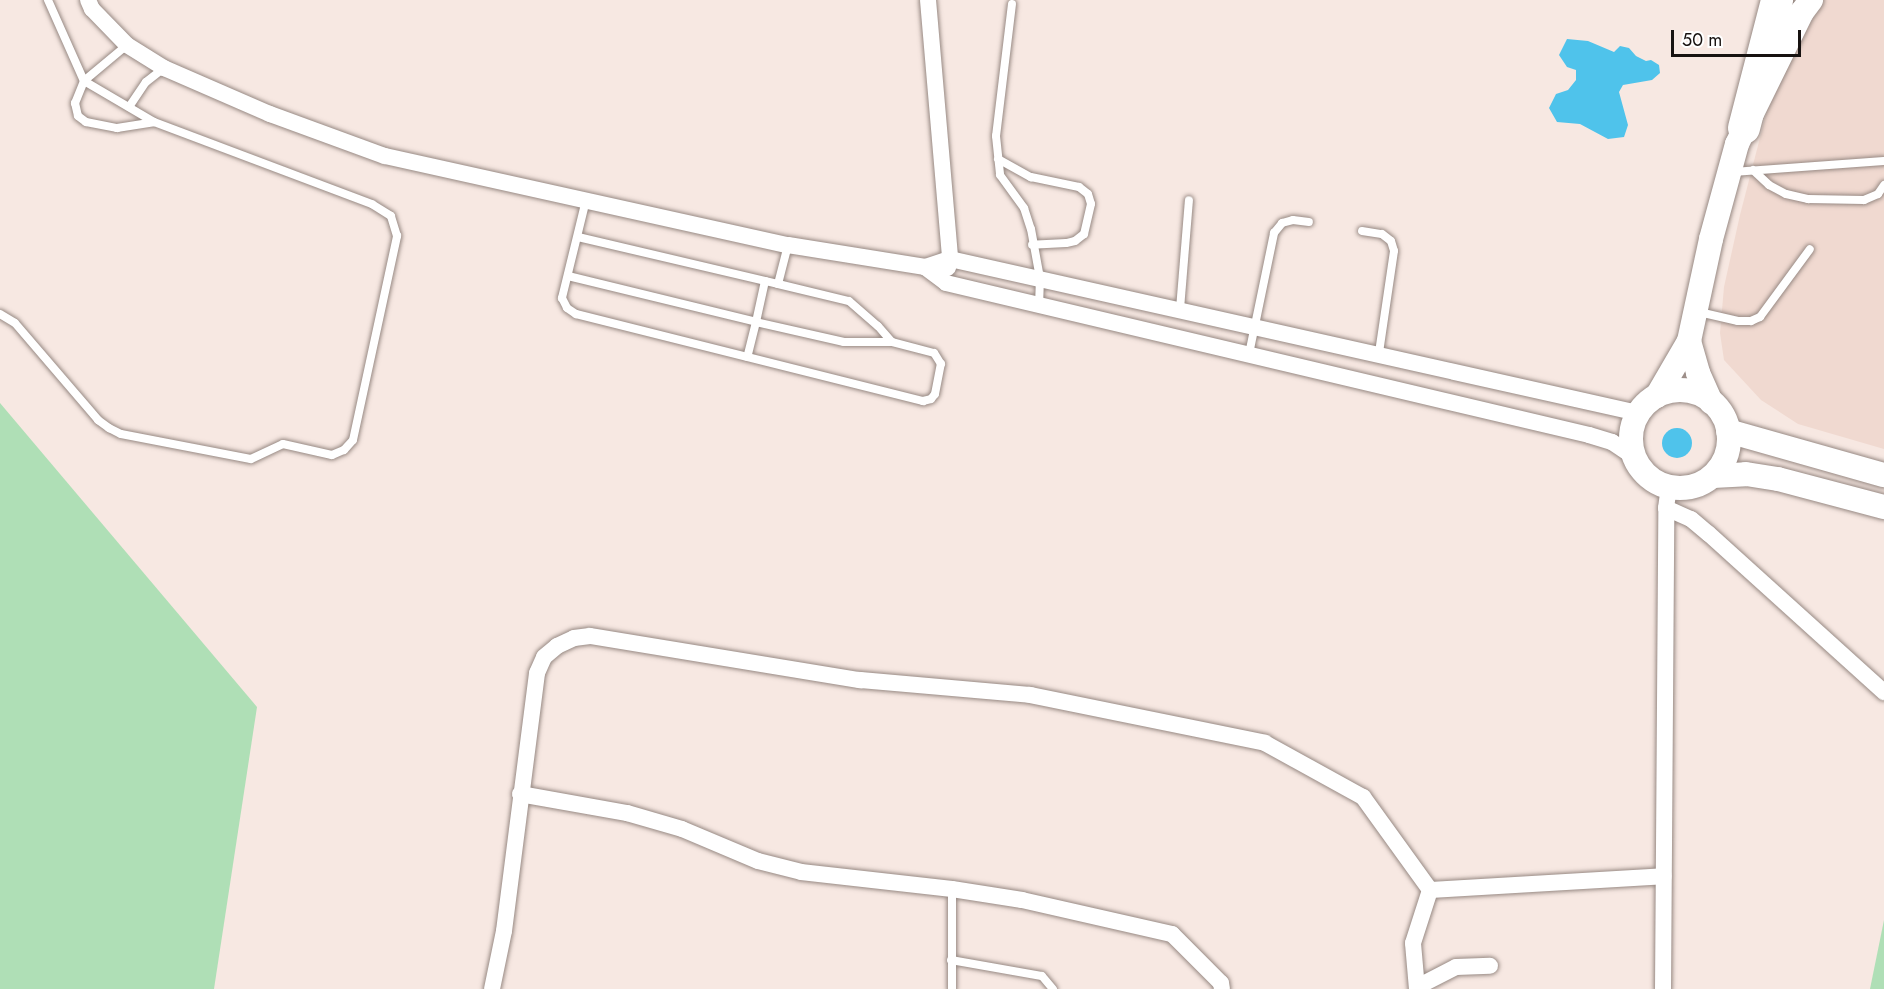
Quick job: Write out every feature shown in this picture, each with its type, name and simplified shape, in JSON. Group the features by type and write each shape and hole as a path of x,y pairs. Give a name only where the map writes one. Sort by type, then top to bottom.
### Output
{"highway":[{"path":"1744,128 1777,0"}],"street":[{"path":"88,0 92,9 127,45 164,68 270,114 385,156 788,245 925,267 950,259 1257,325 1638,413"},
{"path":"928,0 950,259 946,283"},
{"path":"1811,0 1802,12 1744,128 1742,171 1695,311 1689,340 1657,396 1638,413 1632,427 1631,442 1634,457 1642,470 1654,480 1667,497 1884,692"},
{"path":"925,267 946,283 1589,435 1612,442 1634,457"},
{"path":"1689,340 1698,373 1711,402 1725,420 1728,430 1726,455 1713,476"},
{"path":"1657,396 1677,390 1695,393 1711,402"},
{"path":"1728,430 1878,473"},
{"path":"1667,497 1713,476 1746,474 1873,504"},
{"path":"1663,989 1667,497"},
{"path":"492,989 504,931 537,673 544,657 557,646 574,638 590,636 860,680 1030,695 1265,743 1363,797 1431,890"},
{"path":"520,794 627,813 682,830 758,861 801,872 952,889 1022,900 1172,934 1221,983 1222,989"},
{"path":"1431,890 1664,876"},
{"path":"1431,890 1413,943 1417,988 1456,967 1490,966"}],"lane":[{"path":"0,314 20,328 98,420 122,434 251,459 284,444 332,455 344,450 353,440 397,236 391,216 372,204 154,122 84,81 48,0"},
{"path":"1012,4 996,136 1000,175 1024,208 1031,229 1032,245 1040,278 1039,305"},
{"path":"127,45 105,61 84,81 75,104 78,116 86,122 117,128 154,122"},
{"path":"129,107 146,82 164,68"},
{"path":"999,159 1031,177 1079,188 1088,194 1091,204 1084,234 1075,241 1066,243 1032,245"},
{"path":"1742,171 1884,161"},
{"path":"1742,171 1786,194 1808,199 1864,200 1878,194 1884,185"},
{"path":"568,276 844,342 892,342 934,353 940,358 941,364 935,394 931,399 923,401 576,314 567,308 562,298 586,200"},
{"path":"1180,309 1189,200"},
{"path":"1249,354 1257,325 1274,233 1282,223 1293,220 1309,222"},
{"path":"1362,231 1382,234 1391,241 1394,251 1379,353"},
{"path":"578,237 849,301 878,326 892,342"},
{"path":"778,284 788,245"},
{"path":"1695,311 1738,321 1751,321 1760,317 1810,249"},
{"path":"747,357 765,281"},
{"path":"952,889 952,989"},
{"path":"951,960 1042,976 1053,989"}],"shaded area":[{"path":"1824,0 1884,0 1884,449 1798,424 1761,400 1724,360 1720,333 1724,287 1769,103 1788,60"}],"green space":[{"path":"0,403 257,707 214,989 0,989"},
{"path":"1884,920 1884,989 1870,989"}],"water":[{"path":"1567,39 1588,41 1614,52 1620,46 1629,48 1636,56 1659,65 1660,73 1652,80 1623,85 1619,92 1628,125 1624,137 1608,139 1580,124 1557,122 1549,108 1556,94 1568,90 1576,80 1576,70 1567,67 1559,55"},
{"path":"1677,428 1688,432 1692,443 1688,454 1677,458 1666,454 1662,443 1666,432"}]}
